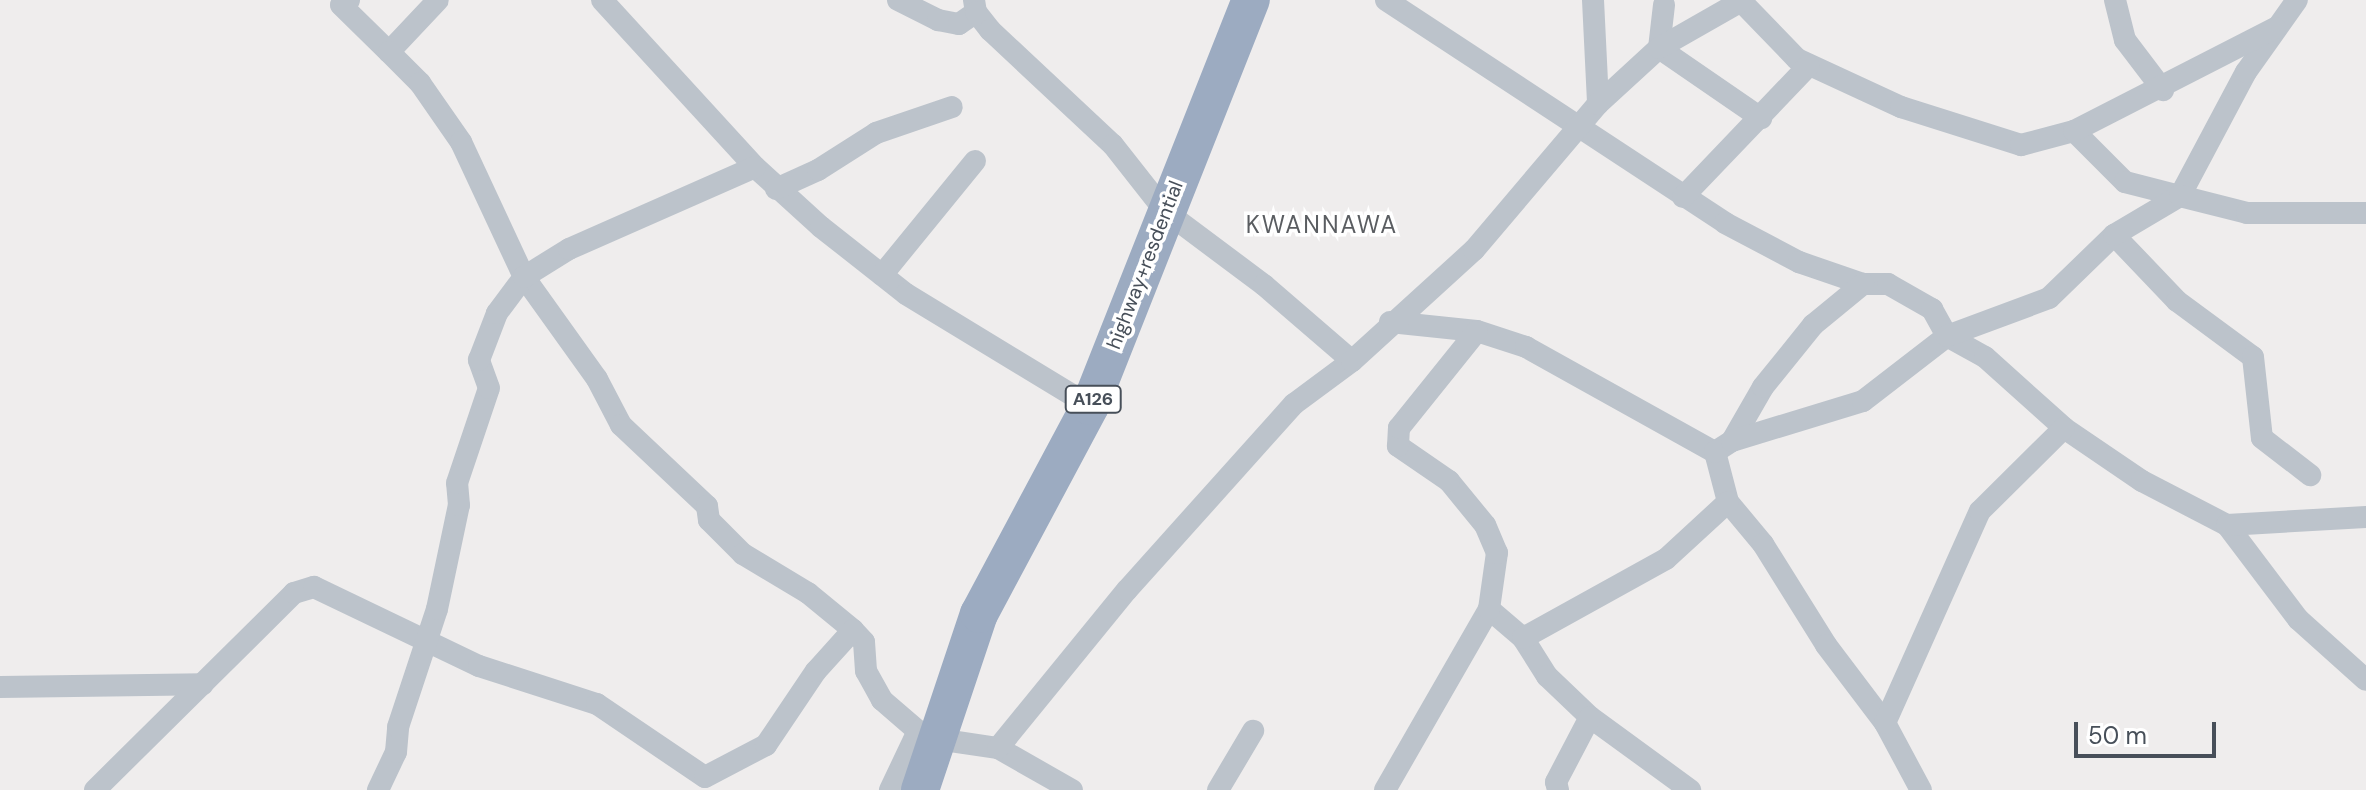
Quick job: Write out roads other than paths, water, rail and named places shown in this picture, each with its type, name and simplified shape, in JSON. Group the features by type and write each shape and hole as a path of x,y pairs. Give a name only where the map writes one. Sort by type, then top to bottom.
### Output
{"highway":[{"name":"highway+resdential","path":"920,790 927,735 979,614 1090,406 1251,0"}],"street":[{"path":"349,0 341,5 420,83 461,142 524,277 597,379 621,425 707,506 709,520 743,554 808,593 853,630 864,642 866,671 882,700 927,735 998,748 1072,790"},
{"path":"389,52 438,0"},
{"path":"602,0 776,189 882,275 1021,368 1090,406"},
{"path":"898,0 938,20 959,24 975,6 1113,145 1165,211 1264,285 1352,361"},
{"path":"1386,0 1683,197 1799,262 1863,284 1888,284 1932,309 1947,336 1985,357 2064,428 2153,488 2227,525 2298,619 2366,680"},
{"path":"1593,0 1598,104"},
{"path":"998,748 1127,590 1294,404 1352,361 1390,322 1474,250 1581,128 1598,104 1659,48 1742,0 1809,65 1901,107 2021,145 2074,131 2163,90 2285,22"},
{"path":"2115,0 2125,40 2163,90"},
{"path":"1390,322 1477,331 1526,347 1723,447 1863,401 1947,336 2049,298 2114,235 2180,196 2246,72 2285,22 2297,0"},
{"path":"1659,48 1663,2"},
{"path":"1659,48 1761,118"},
{"path":"1683,197 1809,65"},
{"path":"776,189 818,170 876,133 952,107"},
{"path":"2074,131 2125,182 2247,213 2366,213"},
{"path":"882,275 975,161"},
{"path":"378,790 391,766 398,727 428,641 459,505 457,483 489,388 479,360 497,313 524,277 605,232 755,167"},
{"path":"2114,235 2177,301 2253,357 2262,438 2310,475"},
{"path":"1863,284 1813,325 1763,387 1723,447 1728,502 1885,723 1921,790"},
{"path":"1390,789 1439,688 1489,609 1497,553 1485,525 1449,481 1398,446 1399,428 1477,331"},
{"path":"1885,723 1980,511 2064,428"},
{"path":"1523,638 1666,559 1728,502"},
{"path":"2227,525 2366,517"},
{"path":"95,790 294,593 314,587 494,672 597,704 705,777 766,745 816,671 853,630"},
{"path":"1489,609 1523,638 1547,676 1590,717 1690,790"},
{"path":"0,687 203,684"},
{"path":"1558,790 1556,782 1590,717"},
{"path":"1218,790 1253,731"},
{"path":"890,790 927,735"}],"district":[{"name":"KWANNAWA","path":"1322,225"}]}
